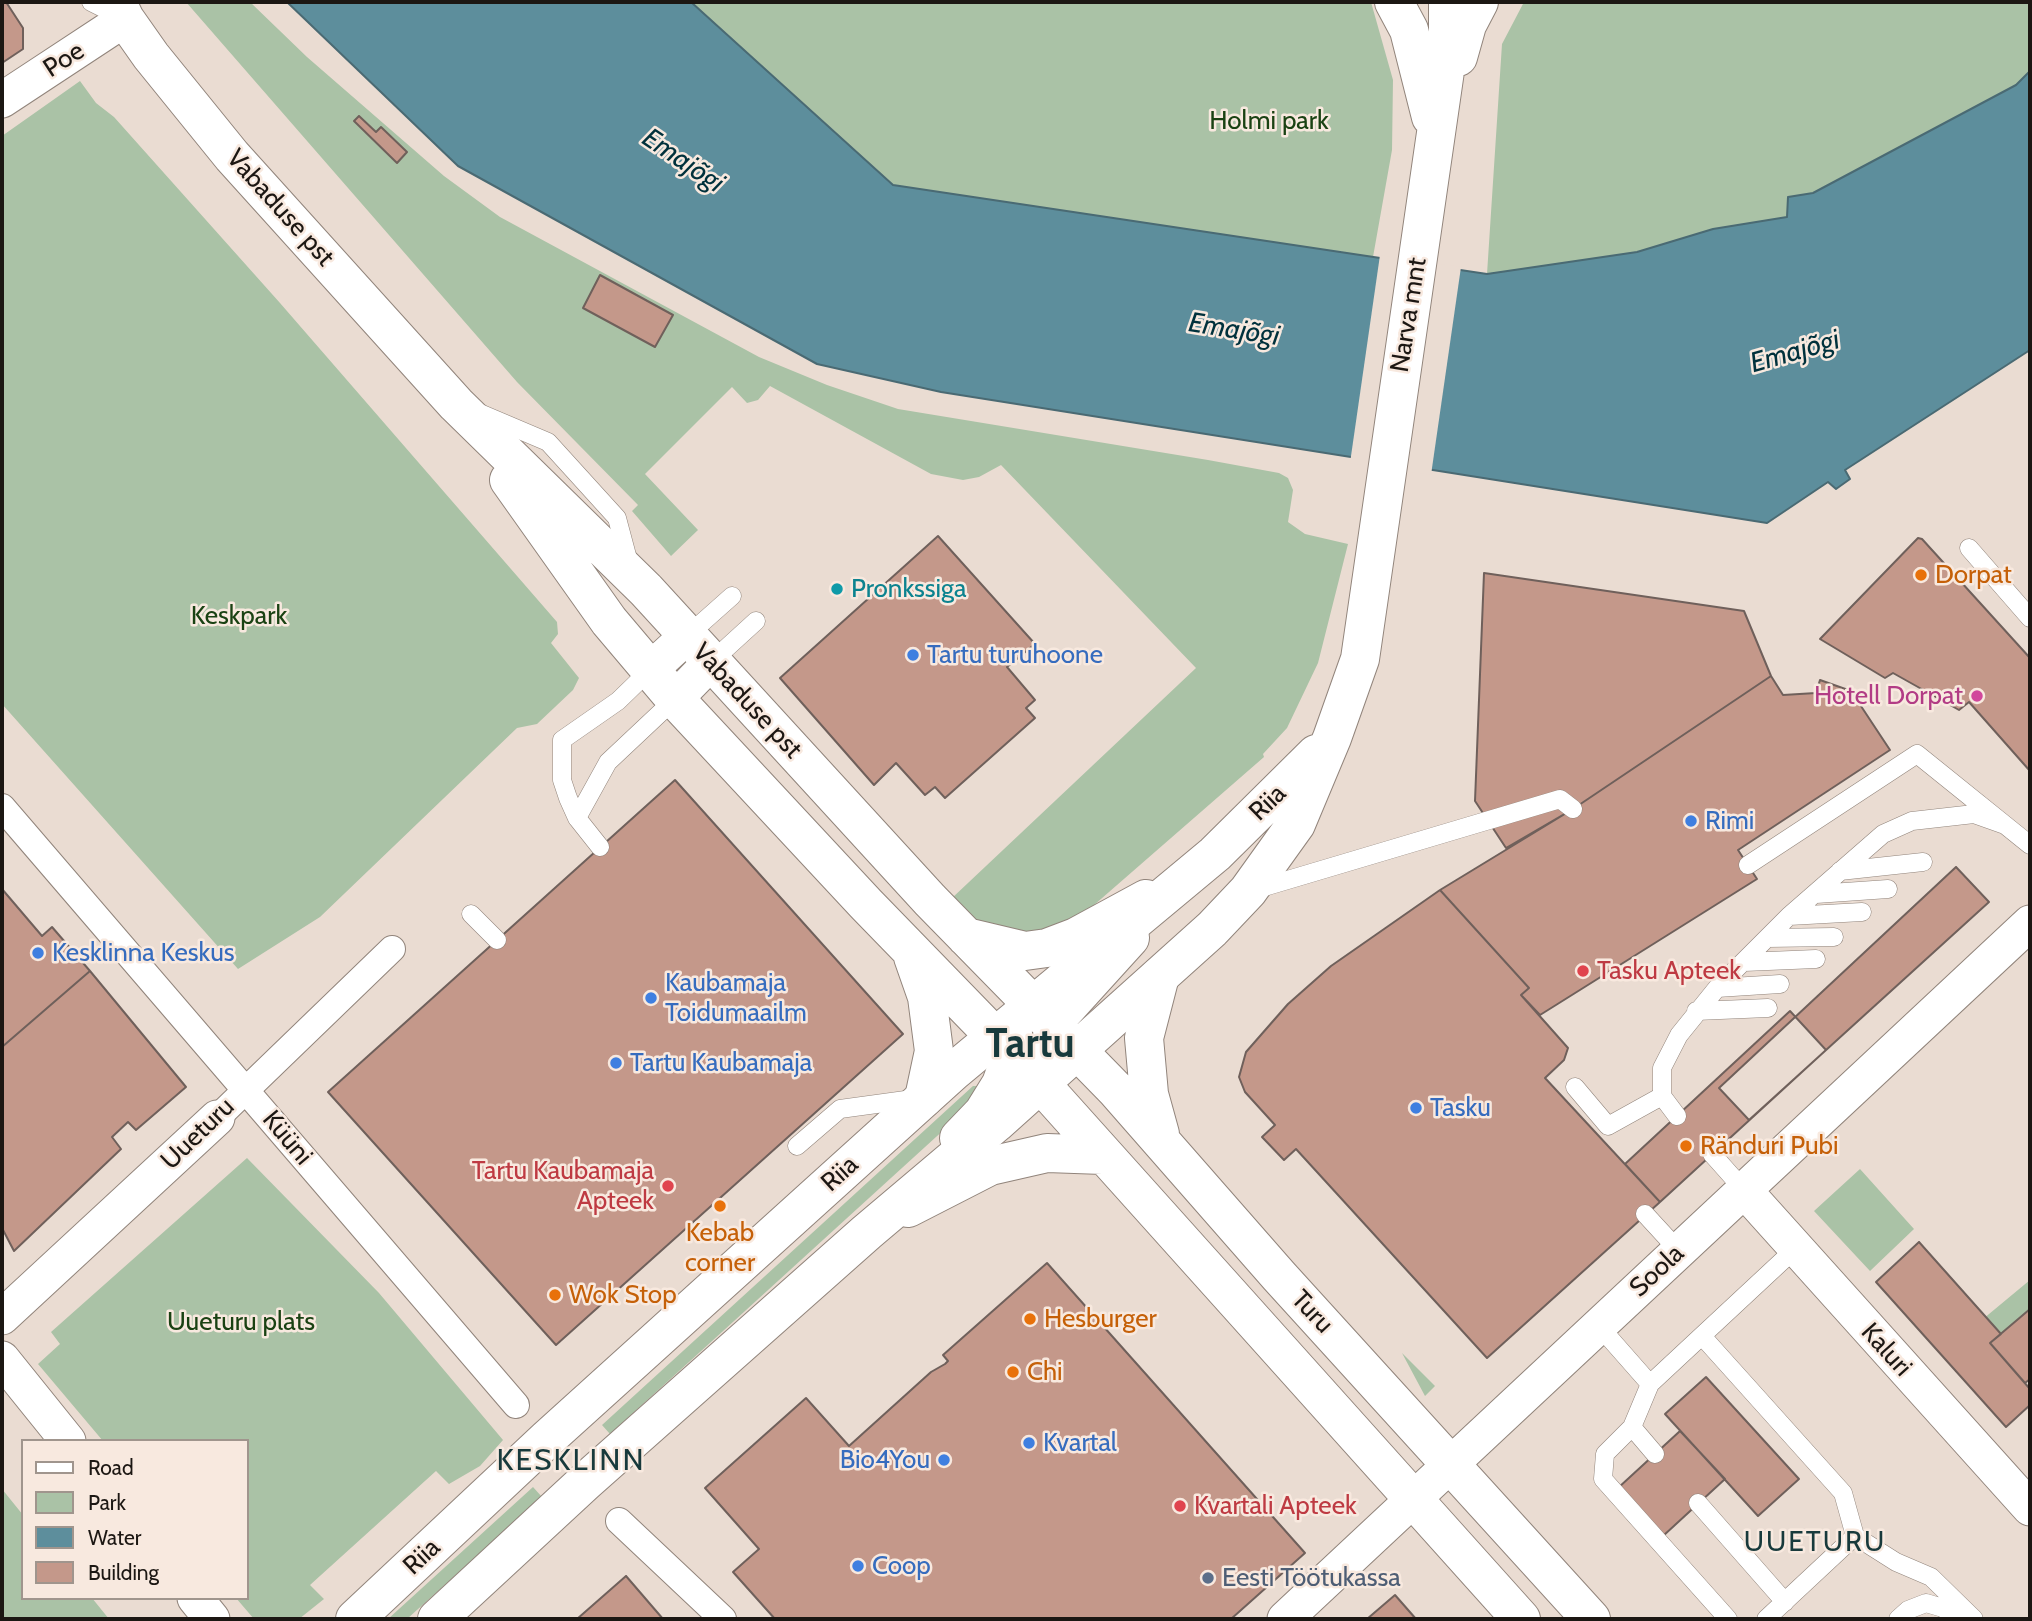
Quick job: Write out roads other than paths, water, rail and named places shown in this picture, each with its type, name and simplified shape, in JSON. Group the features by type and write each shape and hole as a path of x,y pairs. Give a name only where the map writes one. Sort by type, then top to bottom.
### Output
{"main road":[{"name":"Narva mnt","path":"1394,2 1409,30 1435,136"},
{"name":"Narva mnt","path":"1382,494 1448,50 1448,2"},
{"path":"1435,136 1467,25 1479,2"},
{"name":"Vabaduse pst","path":"121,11 232,156 456,404 632,576 966,937 1033,1045"},
{"name":"Vabaduse pst","path":"456,404 609,621 675,699 910,949 992,1017 1033,1045"},
{"name":"Riia","path":"355,1619 547,1439 924,1098 1033,1045 1160,976 1212,929 1248,891 1296,824 1332,738 1360,659 1382,494"},
{"name":"Riia","path":"437,1619 585,1482 867,1232 1178,881 1215,854 1332,738"},
{"path":"966,937 1025,951 1047,948 1076,937 1178,881"},
{"path":"910,949 927,998 934,1051 924,1098"},
{"path":"1160,976 1144,1038 1149,1094 1162,1143"},
{"name":"Turu","path":"1033,1045 1162,1143 1279,1276 1591,1619"},
{"name":"Turu","path":"1033,1045 1103,1155 1521,1619"},
{"path":"867,1232 990,1166 1047,1153 1103,1155"}],"street":[{"name":"Poe","path":"2,100 121,11"},
{"path":"650,670 699,650"},
{"path":"675,699 699,650"},
{"name":"Küüni","path":"2,807 516,1405"},
{"name":"Soola","path":"1285,1619 2030,923"},
{"name":"Uueturu","path":"2,1317 217,1118 393,949"},
{"name":"Kaluri","path":"1744,1190 2030,1508"},
{"path":"2,1359 66,1439"},
{"path":"619,1521 723,1619"},
{"path":"197,1600 212,1619"}],"lane":[{"path":"91,2 121,11"},
{"path":"1969,548 2030,618"},
{"path":"699,650 732,596"},
{"path":"699,650 756,621"},
{"path":"600,847 577,818 562,780 562,740 618,701 650,670"},
{"path":"577,818 608,762 675,699"},
{"path":"1748,865 1917,754 2030,845"},
{"path":"1248,891 1560,799 1573,809"},
{"path":"1677,1116 1662,1096 1662,1068 1678,1035 1717,988 1789,916 1883,834 1912,821 1973,814 2005,825"},
{"path":"1840,871 1923,862"},
{"path":"1816,894 1888,889"},
{"path":"1789,916 1862,912"},
{"path":"471,914 497,940"},
{"path":"1767,939 1834,936"},
{"path":"1744,962 1816,959"},
{"path":"1717,988 1780,984"},
{"path":"1696,1011 1768,1008"},
{"path":"1575,1087 1608,1126 1662,1096"},
{"path":"797,1146 840,1108 924,1098"},
{"path":"1712,1154 1744,1190"},
{"path":"1645,1214 1679,1251"},
{"path":"1728,1619 1603,1479 1605,1454 1632,1427 1650,1384 1795,1249"},
{"path":"1599,1326 1650,1384"},
{"path":"1702,1336 1843,1493 1855,1536 1911,1569 1931,1577 1974,1619"},
{"path":"1632,1427 1655,1454"},
{"path":"1698,1503 1785,1602"},
{"path":"1766,1619 1855,1536"},
{"path":"1898,1619 1908,1610 1926,1603 1943,1608 1956,1619"}],"water":[{"name":"Emajõgi","path":"287,2 691,2 893,185 1487,274 1637,252 1713,229 1787,217 1788,197 1813,193 2016,85 2030,71 2030,350 1845,470 1850,479 1836,489 1828,482 1767,523 941,392 817,364 458,166"}],"place":[{"name":"Dorpat","path":"1921,575"},
{"name":"Pronkssiga","path":"837,589"},
{"name":"Tartu turuhoone","path":"913,655"},
{"name":"Hotell Dorpat","path":"1977,696"},
{"name":"Rimi","path":"1691,821"},
{"name":"Kesklinna Keskus","path":"38,953"},
{"name":"Tasku Apteek","path":"1583,971"},
{"name":"Kaubamaja Toidumaailm","path":"651,998"},
{"name":"Tartu Kaubamaja","path":"616,1063"},
{"name":"Tasku","path":"1416,1108"},
{"name":"Ränduri Pubi","path":"1686,1146"},
{"name":"Tartu Kaubamaja Apteek","path":"668,1186"},
{"name":"Kebab corner","path":"720,1206"},
{"name":"Wok Stop","path":"555,1295"},
{"name":"Hesburger","path":"1030,1319"},
{"name":"Chi","path":"1013,1372"},
{"name":"Kvartal","path":"1029,1443"},
{"name":"Bio4You","path":"944,1460"},
{"name":"Kvartali Apteek","path":"1180,1506"},
{"name":"Coop","path":"858,1566"},
{"name":"Eesti Töötukassa","path":"1208,1578"}],"district":[{"name":"Tartu","path":"1030,1045"},
{"name":"KESKLINN","path":"571,1461"},
{"name":"UUETURU","path":"1815,1543"}],"park label":[{"name":"Holmi park","path":"1269,121"},
{"name":"Keskpark","path":"239,616"},
{"name":"Uueturu plats","path":"241,1322"}]}
